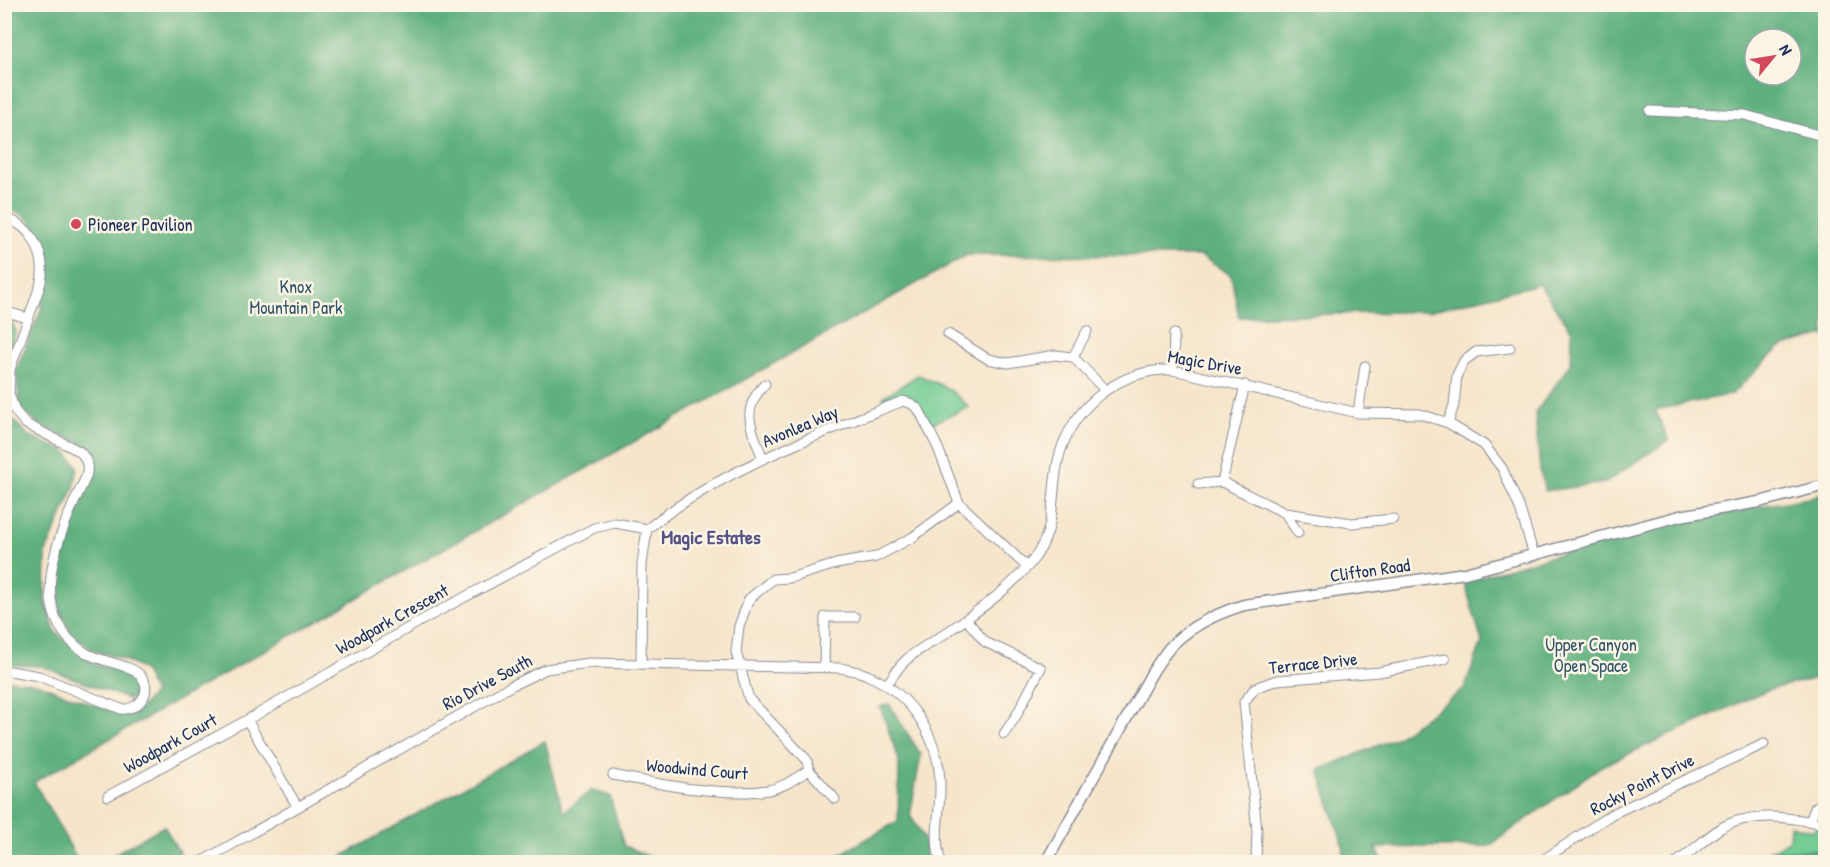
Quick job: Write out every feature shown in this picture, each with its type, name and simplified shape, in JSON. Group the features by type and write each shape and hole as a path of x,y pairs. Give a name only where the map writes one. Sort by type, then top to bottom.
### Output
{"street":[{"path":"1650,111 1745,115 1826,137"},
{"path":"4,218 17,221 32,236 38,249 42,278 8,377 11,403 26,424 79,451 84,456 88,467 86,477 62,528 55,550 51,589 54,610 62,629 75,645 92,657 136,672 144,682 144,698 137,706 124,709 39,676 4,670"},
{"path":"4,311 27,318"},
{"path":"1073,357 1087,331"},
{"path":"948,334 988,359 1008,363 1055,355 1073,357 1105,390"},
{"path":"1173,370 1174,334"},
{"path":"1448,423 1454,405 1457,375 1464,361 1476,352 1510,348"},
{"path":"1358,413 1365,366"},
{"name":"Magic Drive","path":"886,685 903,662 1005,590 1041,551 1049,531 1060,454 1070,429 1088,405 1105,390 1132,376 1151,371 1173,370 1358,413 1420,414 1448,423 1484,445 1502,468 1519,506 1534,555"},
{"path":"763,459 752,428 749,408 765,384"},
{"path":"1222,482 1245,385"},
{"name":"Avonlea Way","path":"647,529 672,509 763,459 903,401 919,410 938,447 959,504 1027,567"},
{"path":"1198,484 1222,482 1284,513 1352,523 1393,519"},
{"name":"Clifton Road","path":"1046,862 1153,671 1173,644 1196,626 1220,613 1244,605 1465,573 1680,516 1759,502 1826,485"},
{"path":"835,799 810,770 807,760 749,699 736,652 739,626 748,599 773,579 790,578 836,564 876,557 913,537 959,504"},
{"path":"1284,513 1298,533"},
{"name":"Woodpark Crescent","path":"247,720 424,619 594,528 615,522 647,529"},
{"path":"641,663 642,564 647,529"},
{"path":"824,668 825,617 855,617"},
{"path":"966,619 985,642 1041,668 1004,734"},
{"name":"Terrace Drive","path":"1256,862 1257,831 1244,702 1255,688 1277,681 1379,672 1445,659"},
{"name":"Rio Drive South","path":"201,862 511,686 546,669 589,663 641,663 840,668 866,674 886,685 912,708 934,742 939,770 938,838 941,862"},
{"path":"247,720 297,806"},
{"name":"Woodpark Court","path":"108,796 247,720"},
{"name":"Rocky Point Drive","path":"1540,862 1612,814 1764,744"},
{"name":"Woodwind Court","path":"612,775 672,786 738,792 770,790 810,770"},
{"path":"1810,821 1815,808 1826,800"},
{"path":"1677,862 1722,828 1739,820 1788,818 1826,824"}],"green space":[{"name":"Knox Mountain Park","path":"5,5 1825,5 1825,335 1780,347 1732,394 1655,410 1669,440 1605,483 1545,491 1540,470 1535,413 1571,364 1572,331 1539,284 1429,311 1239,317 1231,275 1201,256 967,255 34,782 79,862 5,862 4,679 36,683 97,706 134,715 154,693 143,670 123,659 94,651 70,632 59,608 60,548 95,472 85,445 39,425 20,408 16,370 41,310 46,265 43,243 31,222 20,213 5,209"},
{"path":"5,318 11,321 16,331 5,375"},
{"path":"918,375 949,389 969,407 926,426 915,406 910,402 899,397 882,398"},
{"path":"4,392 10,417 30,437 65,451 78,466 74,488 46,552 45,599 55,632 96,665 125,672 136,680 140,694 130,700 41,666 5,665"},
{"name":"Upper Canyon Open Space","path":"1825,491 1825,676 1767,690 1600,767 1489,846 1376,848 1384,862 1341,862 1344,849 1319,770 1396,738 1464,689 1482,642 1464,581 1679,520 1815,497"},
{"path":"889,704 921,755 910,815 924,839 928,862 827,862 898,821 899,760 880,707"},
{"path":"545,741 563,812 592,790 610,796 624,846 663,862 332,862"},
{"path":"1825,813 1825,862 1751,862 1789,840 1790,825 1813,831"},
{"path":"164,826 185,862 100,862"},
{"path":"1817,850 1825,852 1825,862 1756,862 1778,851"}],"place":[{"name":"Pioneer Pavilion","path":"76,224"}],"district":[{"name":"Magic Estates","path":"711,536"}]}
